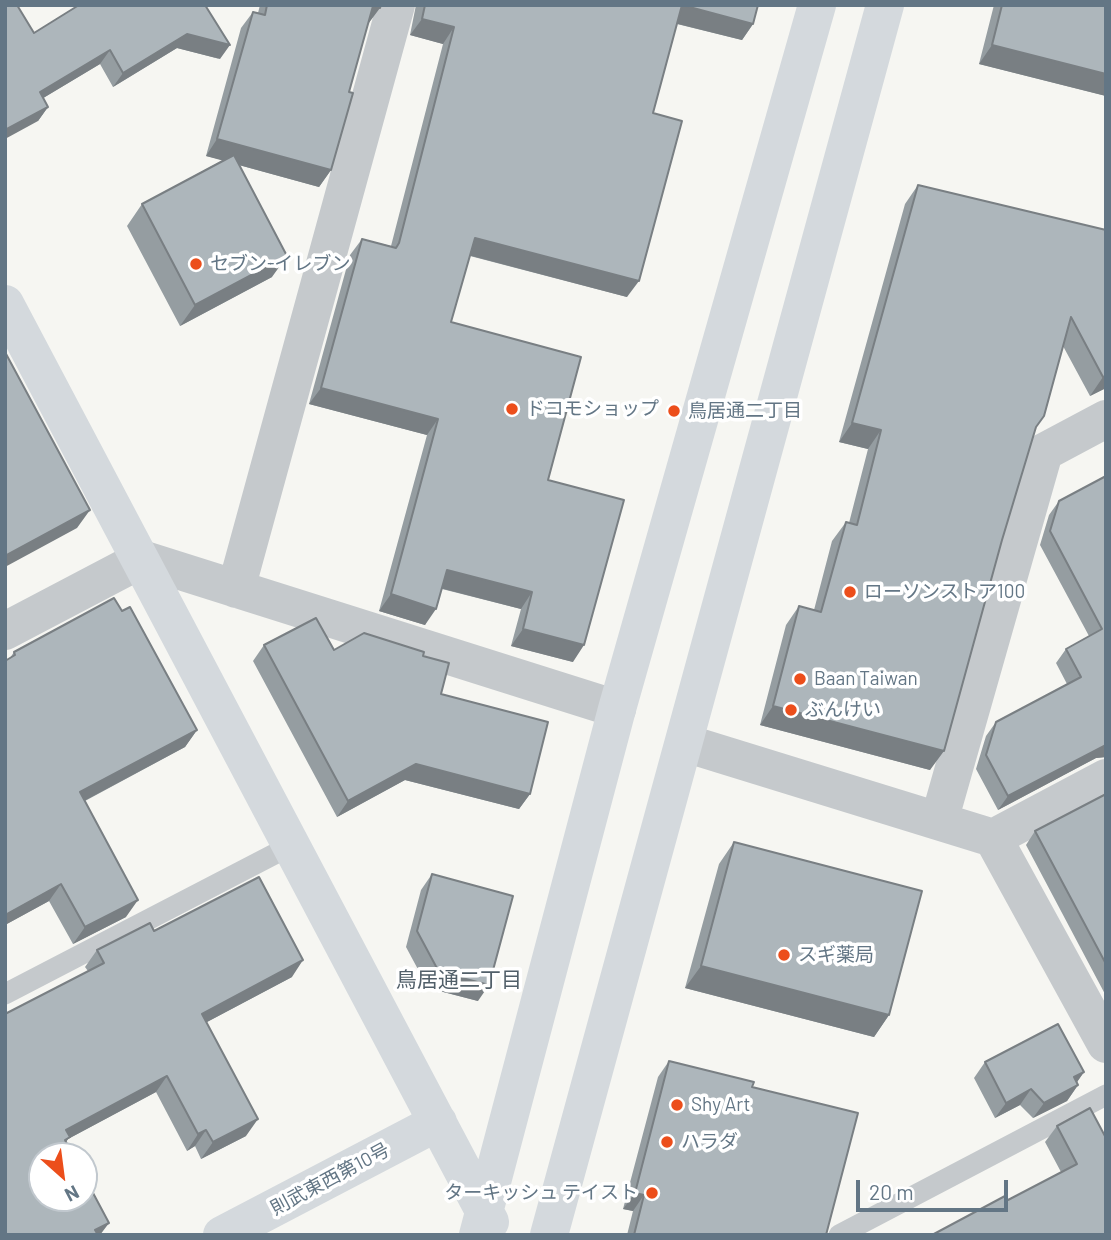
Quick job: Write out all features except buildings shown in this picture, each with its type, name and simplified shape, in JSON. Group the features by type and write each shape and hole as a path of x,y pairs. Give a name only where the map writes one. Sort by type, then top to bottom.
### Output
{"street":[{"path":"236,589 396,5"},
{"path":"487,1227 617,709 817,5"},
{"path":"549,1235 886,5"},
{"path":"5,304 438,1122 487,1227"},
{"path":"939,821 1044,452 1106,419"},
{"path":"5,631 142,559 617,709"},
{"path":"685,743 993,838 1106,1044"},
{"path":"993,838 1106,778"},
{"name":"則武東西第10号","path":"222,1235 438,1122"}],"lane":[{"path":"5,994 292,845"},
{"path":"839,1235 1106,1095"}],"place":[{"name":"セブン-イレブン","path":"196,264"},
{"name":"ドコモショップ","path":"512,409"},
{"name":"鳥居通二丁目","path":"674,411"},
{"name":"ローソンストア100","path":"850,592"},
{"name":"Baan Taiwan","path":"800,679"},
{"name":"ぶんけい","path":"791,710"},
{"name":"スギ薬局","path":"784,955"},
{"name":"Shy Art","path":"677,1105"},
{"name":"ハラダ","path":"667,1142"},
{"name":"ターキッシュ テイスト","path":"652,1193"}],"district":[{"name":"鳥居通二丁目","path":"459,980"}]}
